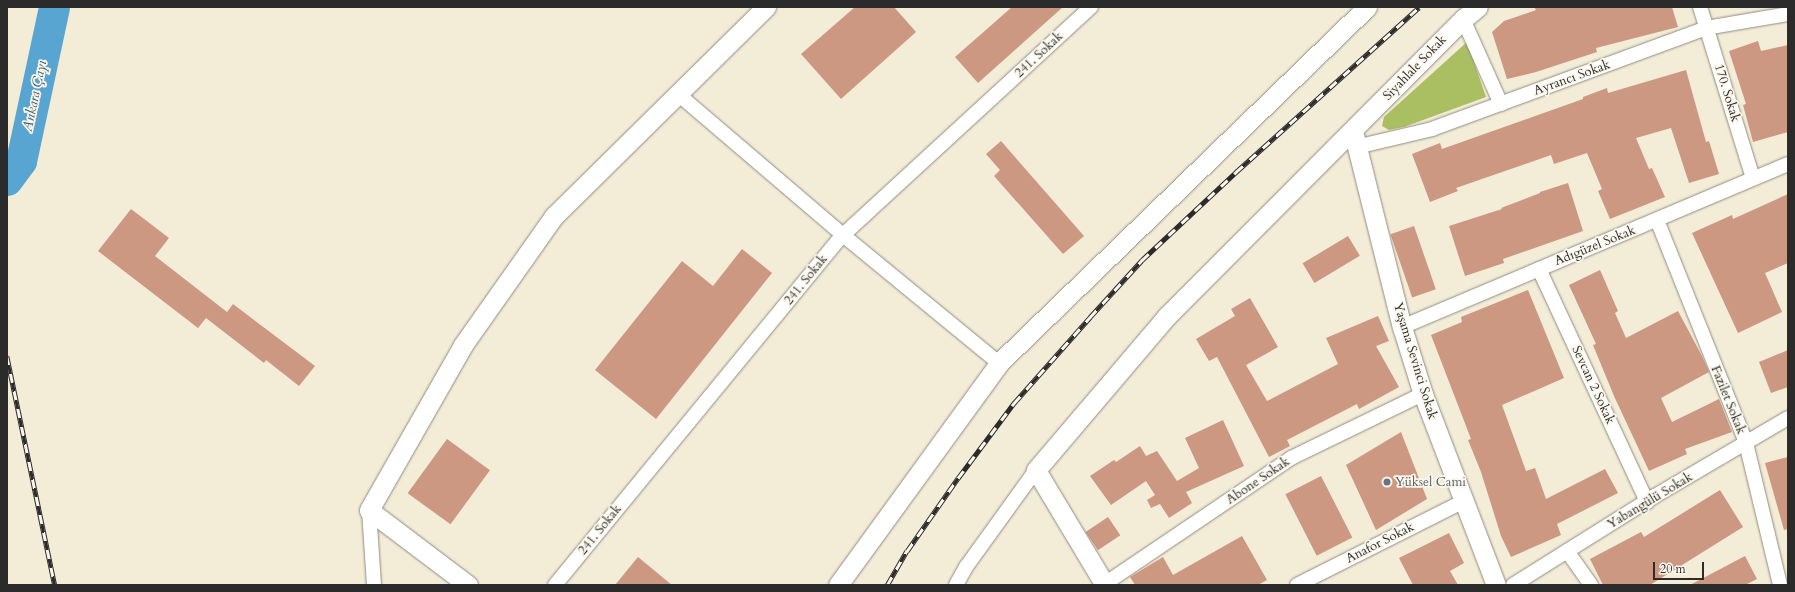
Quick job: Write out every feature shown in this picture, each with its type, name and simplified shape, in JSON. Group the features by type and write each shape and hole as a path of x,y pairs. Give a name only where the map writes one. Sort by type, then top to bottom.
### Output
{"street":[{"path":"374,585 369,510 463,345 554,216 766,7"},
{"name":"241. Sokak","path":"555,585 843,235 1091,7"},
{"path":"838,585 999,363 1367,7"},
{"name":"170. Sokak","path":"1700,7 1753,178"},
{"path":"1470,13 1501,104"},
{"name":"Siyahlale Sokak","path":"1036,470 1166,317 1355,139 1470,13"},
{"name":"Ayrancı Sokak","path":"1355,139 1432,130 1706,28 1788,14"},
{"path":"678,94 843,235 999,363"},
{"name":"Yaşama Sevinci Sokak","path":"1355,139 1402,327 1423,394 1496,585"},
{"name":"Adıgüzel Sokak","path":"1402,327 1788,164"},
{"name":"Fazilet Sokak","path":"1657,220 1746,443 1780,585"},
{"name":"Sevcan 2 Sokak","path":"1539,269 1647,502"},
{"name":"Abone Sokak","path":"1104,585 1291,458 1423,394"},
{"name":"Yabangülü Sokak","path":"1513,585 1647,502 1788,418"},
{"path":"956,585 966,567 1036,470 1104,585"},
{"name":"Anafor Sokak","path":"1297,585 1464,501"},
{"path":"369,510 468,585"},
{"path":"1567,551 1591,585"}],"green space":[{"path":"1467,42 1486,97 1404,127 1389,130 1382,126 1384,117"}],"building":[{"path":"855,7 894,7 916,32 841,99 801,54"},
{"path":"1012,7 1063,7 978,83 955,57"},
{"path":"1534,7 1672,7 1678,27 1596,48 1597,52 1536,72 1507,79 1492,32 1504,21 1536,10"},
{"path":"1758,41 1761,51 1788,45 1788,132 1753,142 1743,105 1746,104 1729,51"},
{"path":"1686,70 1706,142 1709,141 1719,174 1689,183 1671,128 1636,138 1649,169 1652,168 1665,197 1610,219 1598,191 1602,189 1587,153 1554,164 1551,155 1456,188 1458,191 1430,202 1412,154 1440,143 1442,149 1583,99 1583,97 1607,88 1608,93"},
{"path":"1001,141 1084,236 1063,254 994,176 1000,170 986,154"},
{"path":"1568,183 1583,231 1503,259 1504,263 1465,276 1449,226 1502,209 1501,208 1540,192"},
{"path":"1788,194 1788,263 1765,273 1782,312 1738,333 1692,233 1732,215 1733,219"},
{"path":"131,209 169,238 155,256 227,312 233,304 315,366 299,386 266,360 264,363 206,318 198,328 98,251"},
{"path":"1414,226 1436,289 1412,297 1390,234"},
{"path":"1348,236 1360,256 1314,283 1303,263"},
{"path":"742,249 772,273 656,419 595,370 682,261 713,286"},
{"path":"1600,270 1618,311 1615,313 1626,338 1678,311 1702,356 1709,372 1661,398 1672,422 1719,399 1732,432 1685,449 1687,454 1649,471 1614,396 1593,345 1596,344 1569,285"},
{"path":"1528,290 1564,378 1502,405 1526,471 1535,468 1546,499 1605,469 1618,493 1557,524 1561,535 1511,557 1501,536 1481,472 1468,440 1471,439 1431,335 1462,322 1461,317"},
{"path":"1250,298 1278,347 1246,365 1267,401 1338,364 1326,338 1378,316 1389,341 1376,346 1399,387 1359,409 1357,404 1287,440 1290,446 1269,457 1217,357 1209,361 1196,339 1235,316 1231,309"},
{"path":"1788,350 1788,387 1771,393 1759,362"},
{"path":"1223,420 1244,466 1186,492 1192,503 1169,518 1160,504 1151,508 1147,500 1155,495 1146,481 1111,505 1090,476 1114,460 1116,462 1140,446 1146,456 1157,451 1177,481 1199,468 1185,438"},
{"name":"Yüksel Cami","path":"1401,432 1427,499 1376,530 1346,465"},
{"path":"447,439 490,470 450,524 408,493"},
{"path":"1788,457 1788,529 1784,530 1765,463"},
{"path":"1321,476 1352,537 1317,556 1285,494"},
{"path":"1720,490 1743,527 1650,585 1603,585 1590,559 1641,532 1644,537"},
{"path":"1108,517 1120,535 1098,550 1086,532"},
{"path":"1449,533 1464,563 1450,571 1458,585 1413,585 1399,558"},
{"path":"1242,536 1267,580 1258,585 1135,585 1130,577 1163,557 1173,575"},
{"path":"1745,556 1757,579 1745,585 1690,585"},
{"path":"638,557 672,585 615,585"}],"waterway":[{"name":"Ankara Çayı","path":"7,180 21,161 54,7"}],"railway":[{"path":"887,585 907,551 958,478 1014,403 1142,260 1236,172 1419,7"},
{"path":"7,356 55,585"}],"place":[{"name":"Yüksel Cami","path":"1387,482"}]}
